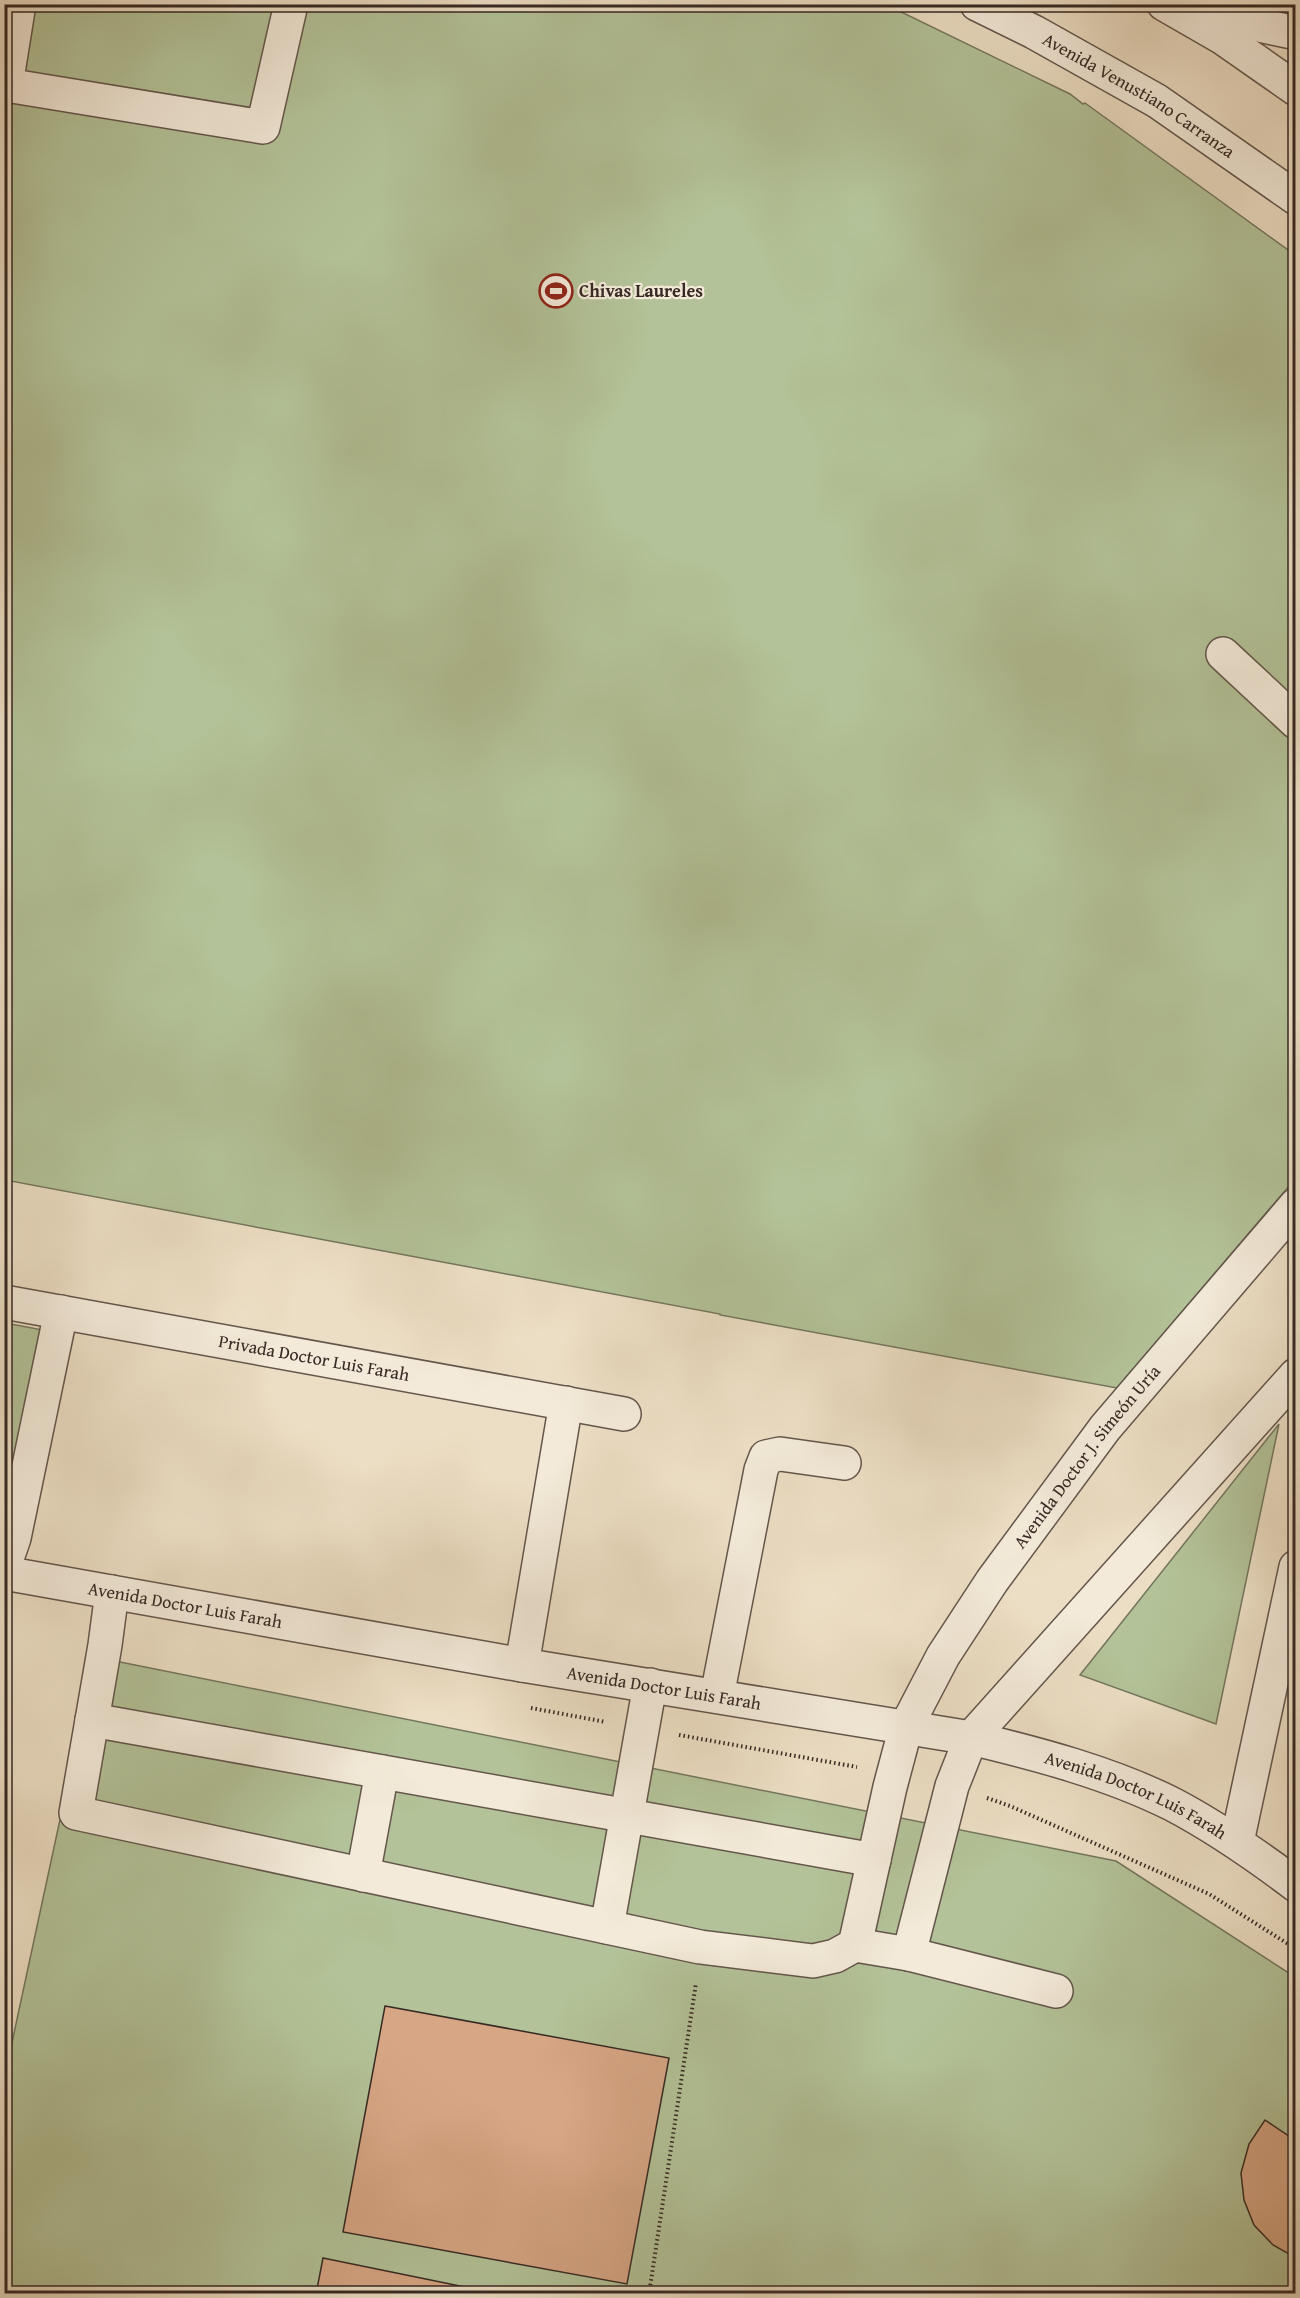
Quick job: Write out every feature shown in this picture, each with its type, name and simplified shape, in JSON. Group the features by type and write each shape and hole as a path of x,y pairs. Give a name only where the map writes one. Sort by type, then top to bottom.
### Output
{"street":[{"path":"19,4 6,86 263,127 291,4"},
{"name":"Avenida Venustiano Carranza","path":"976,4 1034,32 1157,101 1296,198"},
{"path":"1166,4 1296,33"},
{"path":"1166,4 1223,38 1296,88"},
{"path":"1223,654 1296,722"},
{"name":"Avenida Doctor J. Simeón Uría","path":"855,1945 906,1727 943,1656 992,1581 1105,1428 1296,1205"},
{"name":"Privada Doctor Luis Farah","path":"4,1302 624,1414"},
{"path":"4,1567 14,1538 61,1312"},
{"path":"909,1954 952,1786 971,1738 1296,1375"},
{"path":"522,1665 566,1403"},
{"path":"717,1696 761,1470 766,1457 780,1454 844,1463"},
{"path":"1237,1842 1296,1567"},
{"name":"Avenida Doctor Luis Farah","path":"4,1573 522,1665 971,1738 1027,1752 1114,1780 1171,1804 1237,1842 1296,1885"},
{"path":"112,1592 76,1814 700,1947 813,1961 835,1956 855,1945 909,1954 1056,1991"},
{"path":"607,1927 650,1685"},
{"path":"92,1720 874,1860"},
{"path":"363,1875 382,1772"}],"path":[{"path":"525,1707 894,1774"},
{"path":"952,1786 1010,1806 1209,1894 1296,1949"},
{"path":"649,2294 700,1947"}],"green space":[{"path":"4,5 887,5 1085,103 1295,255 1295,1179 1117,1388 5,1180"},
{"path":"5,1323 43,1330 5,1543"},
{"path":"1279,1424 1216,1724 1080,1675"},
{"path":"95,1657 1116,1861 1295,1977 1295,2293 5,2294 5,2075"}],"building":[{"path":"385,2006 669,2058 627,2284 343,2232"},
{"path":"1265,2120 1296,2141 1296,2258 1273,2245 1254,2225 1244,2200 1241,2173 1249,2144"},
{"path":"323,2258 499,2294 316,2294"}],"place":[{"name":"Chivas Laureles","path":"556,291"}]}
